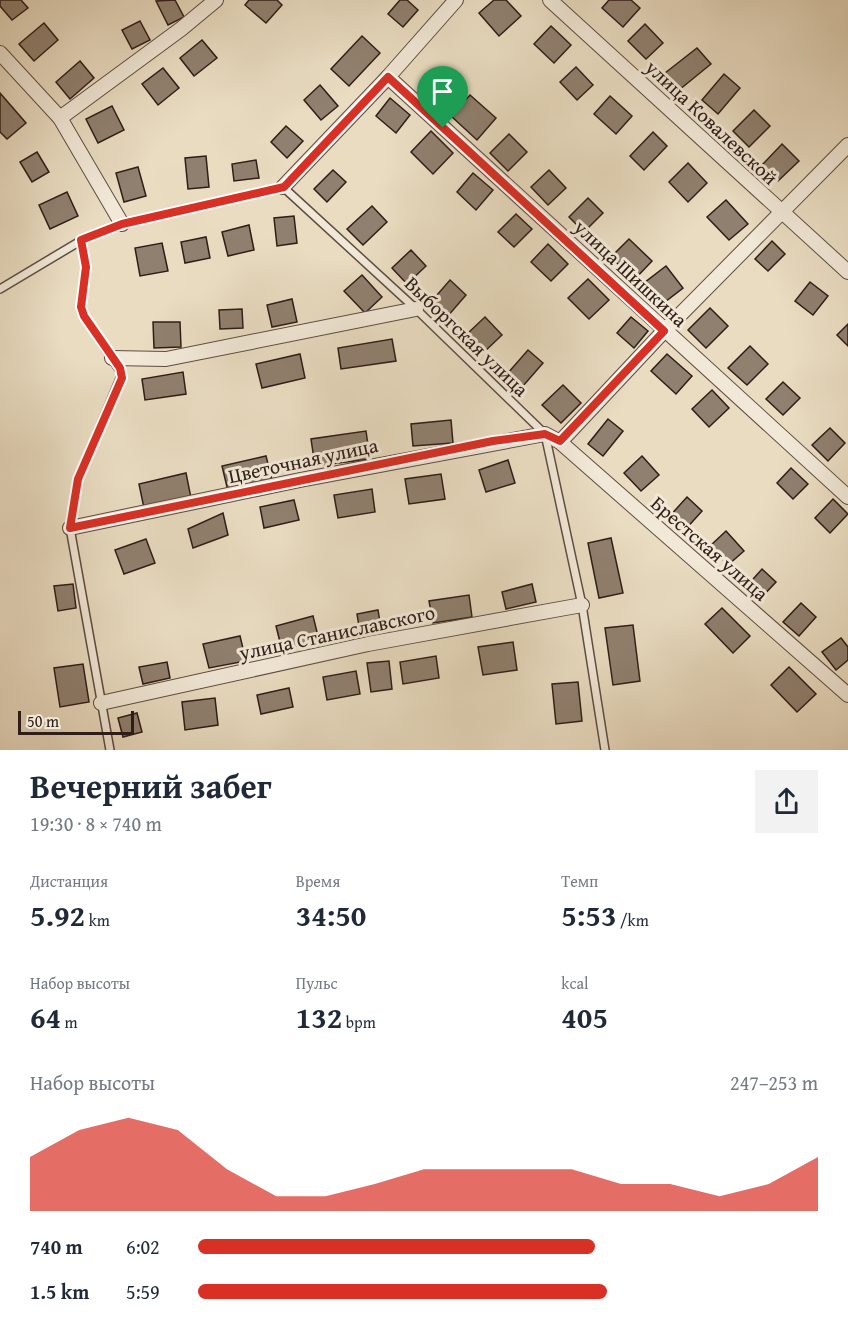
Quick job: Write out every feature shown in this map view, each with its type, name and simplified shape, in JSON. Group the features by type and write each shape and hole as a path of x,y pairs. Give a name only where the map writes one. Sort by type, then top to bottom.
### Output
{"street":[{"path":"60,118 181,29 216,0"},
{"path":"284,187 388,77 456,0"},
{"name":"улица Ковалевской","path":"550,0 848,272"},
{"path":"0,53 60,118 122,224"},
{"name":"улица Шишкина","path":"388,77 848,497"},
{"path":"560,441 664,331 848,145"},
{"path":"112,358 166,358 416,309"},
{"name":"Брестская улица","path":"545,434 560,441 848,695"},
{"name":"Цветочная улица","path":"70,528 311,477 545,434"},
{"name":"улица Станиславского","path":"101,703 368,644 582,605"}],"lane":[{"path":"0,289 81,240 122,224 284,187"},
{"name":"Выборгская улица","path":"284,187 416,309 545,434"},
{"path":"81,240 86,282 81,307 84,316 120,368 122,378 78,479 70,528 110,750"},
{"path":"545,434 582,605 605,750"}],"building":[{"path":"0,0 21,0 28,8 12,20 0,6"},
{"path":"175,0 184,17 168,25 156,1"},
{"path":"249,0 277,0 282,5 266,23 245,5"},
{"path":"400,0 407,0 418,10 403,27 388,14"},
{"path":"494,0 506,0 521,16 499,36 479,13"},
{"path":"609,0 631,0 640,8 623,27 602,8"},
{"path":"140,21 150,40 132,49 122,30"},
{"path":"44,23 58,40 34,61 19,44"},
{"path":"645,24 663,43 646,59 628,41"},
{"path":"551,26 571,45 554,63 534,44"},
{"path":"362,36 380,53 349,86 331,69"},
{"path":"202,40 217,58 194,76 180,58"},
{"path":"697,48 711,64 679,90 665,73"},
{"path":"80,61 94,78 70,99 56,82"},
{"path":"576,67 593,85 577,100 560,82"},
{"path":"163,68 179,88 158,105 142,84"},
{"path":"724,74 740,88 718,114 702,100"},
{"path":"320,85 338,106 321,120 304,100"},
{"path":"0,93 26,123 7,139 0,132"},
{"path":"470,95 496,118 477,140 451,116"},
{"path":"610,96 632,116 616,134 594,114"},
{"path":"390,98 410,115 396,133 376,116"},
{"path":"112,106 124,130 98,143 86,119"},
{"path":"754,110 770,126 749,147 733,131"},
{"path":"286,126 303,141 287,158 271,142"},
{"path":"431,131 453,153 433,174 411,152"},
{"path":"653,132 667,146 644,170 630,156"},
{"path":"509,134 527,152 508,171 490,153"},
{"path":"782,144 799,161 778,181 762,165"},
{"path":"37,152 49,172 32,182 20,162"},
{"path":"206,156 209,187 188,189 185,158"},
{"path":"256,160 259,178 234,181 232,164"},
{"path":"688,163 707,183 688,202 669,182"},
{"path":"138,167 146,196 124,202 116,173"},
{"path":"333,170 346,182 327,202 314,189"},
{"path":"549,170 566,188 548,205 531,187"},
{"path":"473,173 493,190 476,210 457,192"},
{"path":"67,192 78,216 50,229 39,205"},
{"path":"588,198 603,213 584,232 569,217"},
{"path":"726,200 748,224 729,240 707,217"},
{"path":"372,206 387,222 363,245 347,229"},
{"path":"516,214 532,229 514,247 498,232"},
{"path":"294,216 297,243 277,246 274,218"},
{"path":"249,225 254,250 228,256 222,232"},
{"path":"206,237 210,258 185,263 181,242"},
{"path":"629,239 652,261 634,280 611,257"},
{"path":"772,241 785,254 768,271 755,259"},
{"path":"162,243 168,271 140,276 135,248"},
{"path":"548,244 568,264 551,281 531,262"},
{"path":"411,250 426,266 407,284 392,268"},
{"path":"666,266 683,288 661,305 644,283"},
{"path":"362,275 382,297 365,313 344,291"},
{"path":"588,279 609,300 589,319 568,298"},
{"path":"450,280 466,295 447,317 431,302"},
{"path":"810,282 828,296 813,315 795,301"},
{"path":"292,299 297,322 272,327 267,305"},
{"path":"710,308 728,326 706,348 688,330"},
{"path":"242,309 243,328 220,329 219,310"},
{"path":"485,317 502,335 484,352 467,334"},
{"path":"631,317 648,331 634,348 617,333"},
{"path":"153,322 180,322 181,347 154,348"},
{"path":"848,324 848,346 837,335"},
{"path":"392,339 396,361 341,369 338,348"},
{"path":"750,346 768,364 747,385 728,368"},
{"path":"528,350 543,363 523,386 508,373"},
{"path":"300,354 305,378 262,388 256,364"},
{"path":"667,354 692,376 676,394 651,371"},
{"path":"183,372 186,394 145,400 142,379"},
{"path":"783,382 800,398 783,415 766,399"},
{"path":"563,385 581,403 561,423 542,405"},
{"path":"712,390 729,408 709,427 692,409"},
{"path":"608,419 623,431 603,456 588,444"},
{"path":"451,420 453,443 413,446 411,424"},
{"path":"830,428 845,443 828,461 812,445"},
{"path":"366,431 370,459 315,466 311,439"},
{"path":"266,456 272,480 228,491 222,466"},
{"path":"642,456 659,475 641,491 624,473"},
{"path":"508,460 515,483 486,492 479,470"},
{"path":"791,468 808,484 793,499 777,483"},
{"path":"186,473 191,498 144,508 139,484"},
{"path":"441,474 445,499 409,504 405,479"},
{"path":"372,489 375,512 338,518 334,495"},
{"path":"687,497 702,511 684,531 668,518"},
{"path":"833,499 848,514 830,533 815,518"},
{"path":"294,500 299,520 264,528 260,507"},
{"path":"223,513 228,535 193,548 188,529"},
{"path":"726,531 744,551 728,565 710,546"},
{"path":"611,538 623,593 599,598 588,543"},
{"path":"146,539 155,563 124,574 115,550"},
{"path":"762,569 776,582 760,599 746,587"},
{"path":"73,584 76,608 58,611 54,586"},
{"path":"532,584 536,602 506,609 502,592"},
{"path":"469,595 472,617 433,623 429,601"},
{"path":"801,603 816,617 799,636 783,622"},
{"path":"722,608 750,636 733,653 705,624"},
{"path":"378,610 381,628 360,632 357,614"},
{"path":"313,616 319,640 282,650 276,626"},
{"path":"633,625 640,681 613,685 605,628"},
{"path":"240,636 246,661 209,668 203,644"},
{"path":"841,638 848,647 848,660 836,670 822,652"},
{"path":"513,642 517,670 483,675 478,647"},
{"path":"436,656 439,678 403,684 400,662"},
{"path":"389,661 392,689 371,692 367,663"},
{"path":"167,662 170,678 143,684 139,667"},
{"path":"83,664 89,702 60,707 54,668"},
{"path":"789,667 816,694 797,712 771,685"},
{"path":"356,671 360,694 327,700 323,677"},
{"path":"578,682 582,721 556,724 552,684"},
{"path":"289,688 293,707 261,714 257,695"},
{"path":"215,698 218,725 185,730 182,702"},
{"path":"137,713 142,732 123,737 118,718"}],"route":[{"path":"388,77 443,128 664,331 560,441 545,434 493,441 70,528 78,479 122,378 120,368 84,316 81,307 86,282 86,267 81,240 122,224 284,187 388,77"}]}
